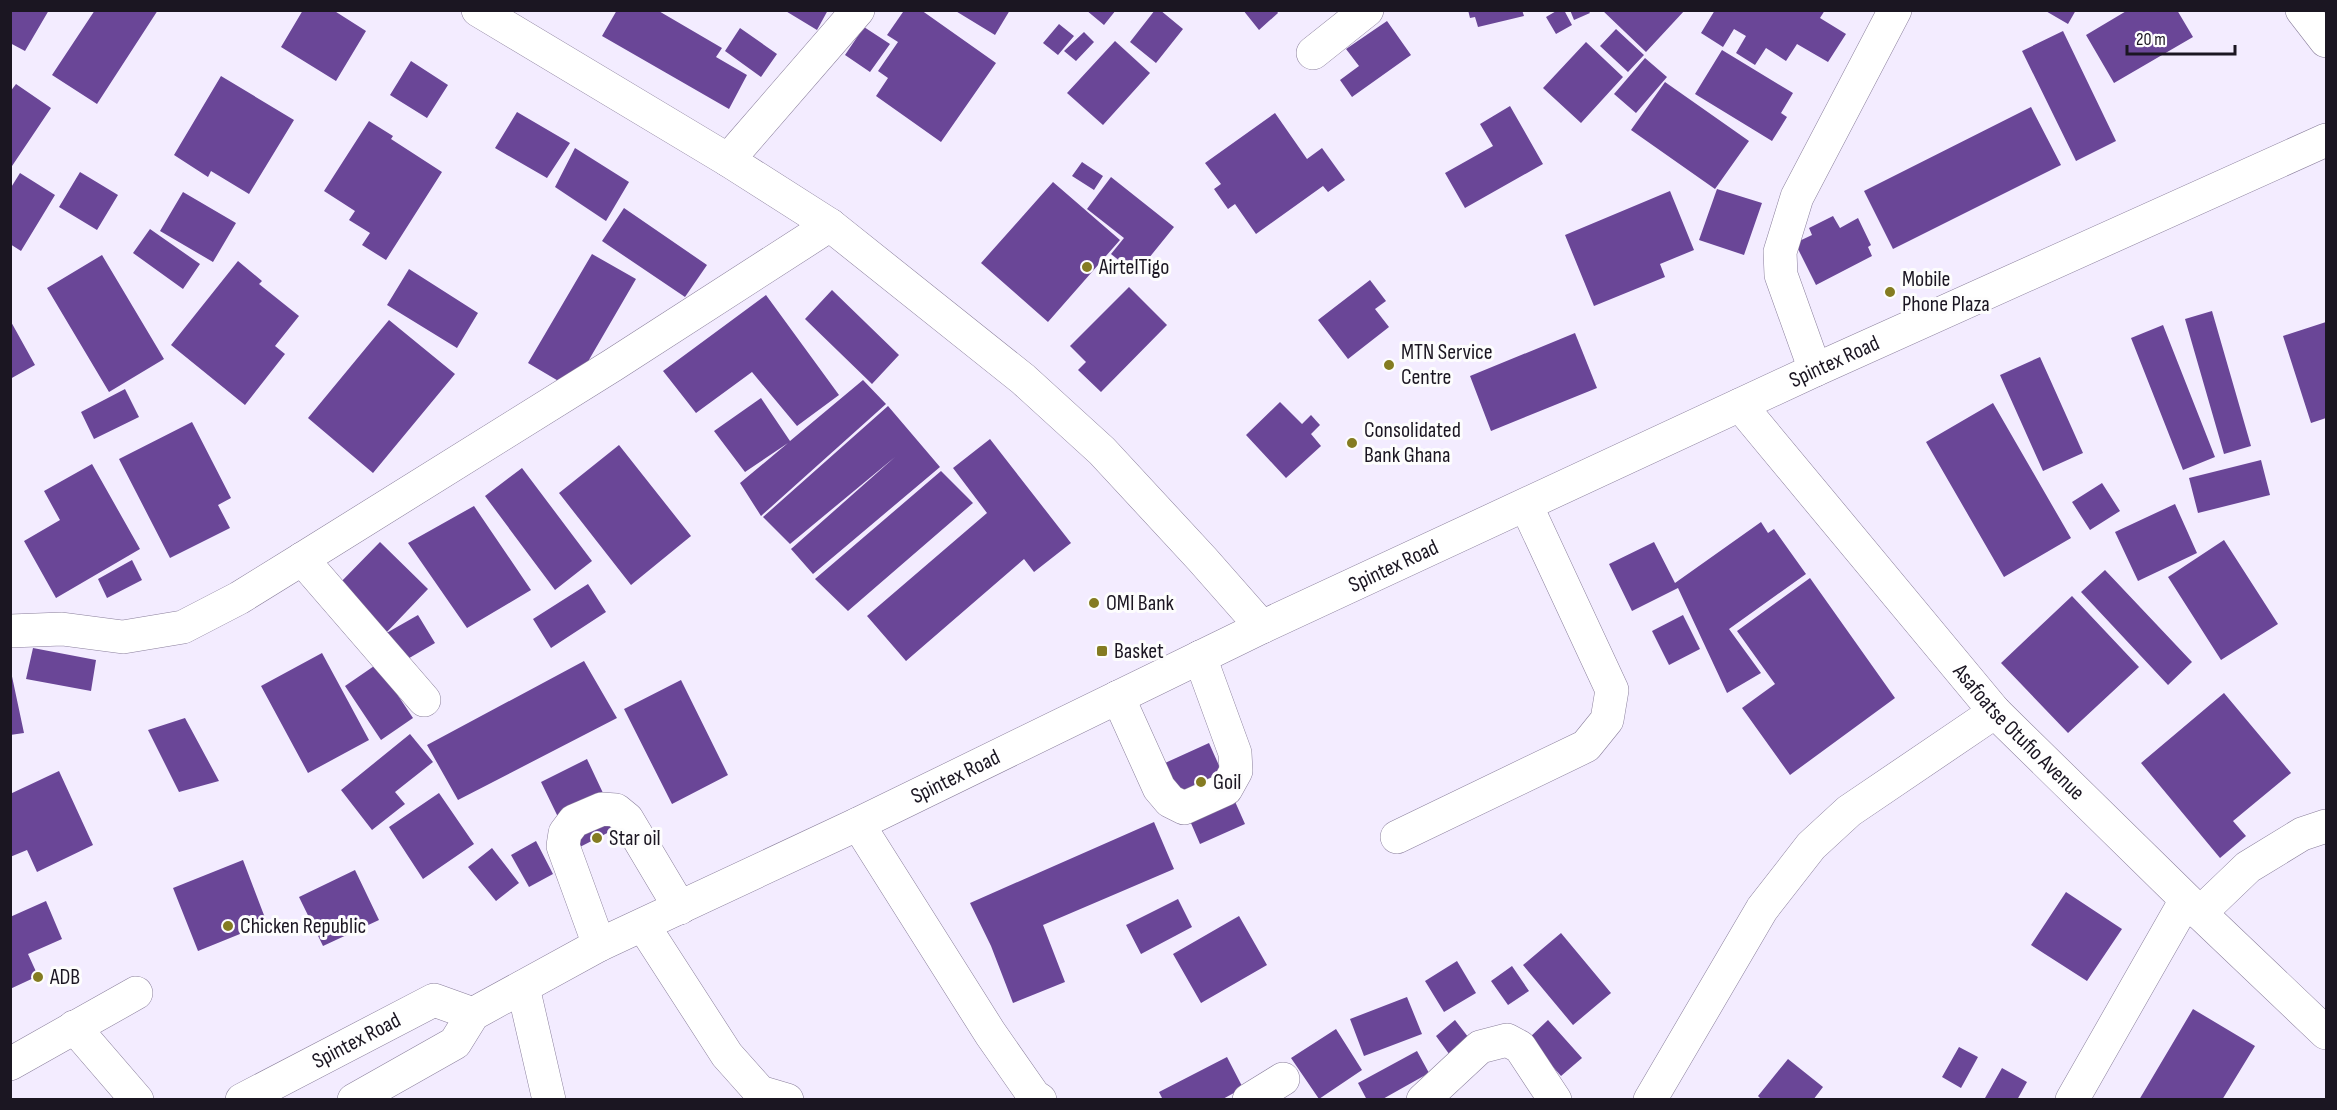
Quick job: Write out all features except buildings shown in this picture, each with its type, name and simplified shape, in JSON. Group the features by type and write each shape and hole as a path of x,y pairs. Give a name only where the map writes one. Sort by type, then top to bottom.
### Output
{"street":[{"path":"478,10 728,160 830,225 1023,380 1102,451 1262,627"},
{"path":"728,160 858,10"},
{"path":"1313,53 1367,10"},
{"path":"1815,370 1781,275 1780,252 1797,197 1895,10"},
{"path":"2302,10 2326,40"},
{"name":"Spintex Road","path":"242,1100 434,1000 472,1014 599,945 858,824 1262,627 1815,370 2326,140"},
{"path":"10,631 62,629 123,637 183,627 239,598 302,559 613,365 830,225"},
{"name":"Asafoatse Otufio Avenue","path":"1740,405 1995,712 2193,907 2326,1033"},
{"path":"1397,837 1586,746 1607,720 1612,690 1526,505"},
{"path":"302,559 424,700"},
{"path":"1118,697 1159,788 1170,801 1184,808 1226,789 1236,771 1235,753 1200,657"},
{"path":"1650,1100 1762,909 1811,846 1849,811 1995,712"},
{"path":"599,945 562,846 565,833 574,821 602,809 616,810 627,819 680,908"},
{"path":"858,824 990,1033 1034,1098"},
{"path":"2072,1100 2193,907 2247,867 2302,834 2326,826"},
{"path":"643,925 727,1055 760,1092 787,1100"},
{"path":"523,987 549,1100"},
{"path":"10,1064 136,993"},
{"path":"354,1100 455,1044 472,1014"},
{"path":"74,1028 137,1100"},
{"path":"1423,1100 1480,1047 1507,1040 1520,1047 1555,1100"},
{"path":"1249,1100 1283,1078"}],"place":[{"name":"AirtelTigo","path":"1087,267"},
{"name":"Mobile Phone Plaza","path":"1890,292"},
{"name":"MTN Service Centre","path":"1389,365"},
{"name":"Consolidated Bank Ghana","path":"1352,443"},
{"name":"OMI Bank","path":"1094,603"},
{"name":"Basket","path":"1102,651"},
{"name":"Goil","path":"1201,782"},
{"name":"Star oil","path":"597,838"},
{"name":"Chicken Republic","path":"228,926"},
{"name":"ADB","path":"38,977"}]}
